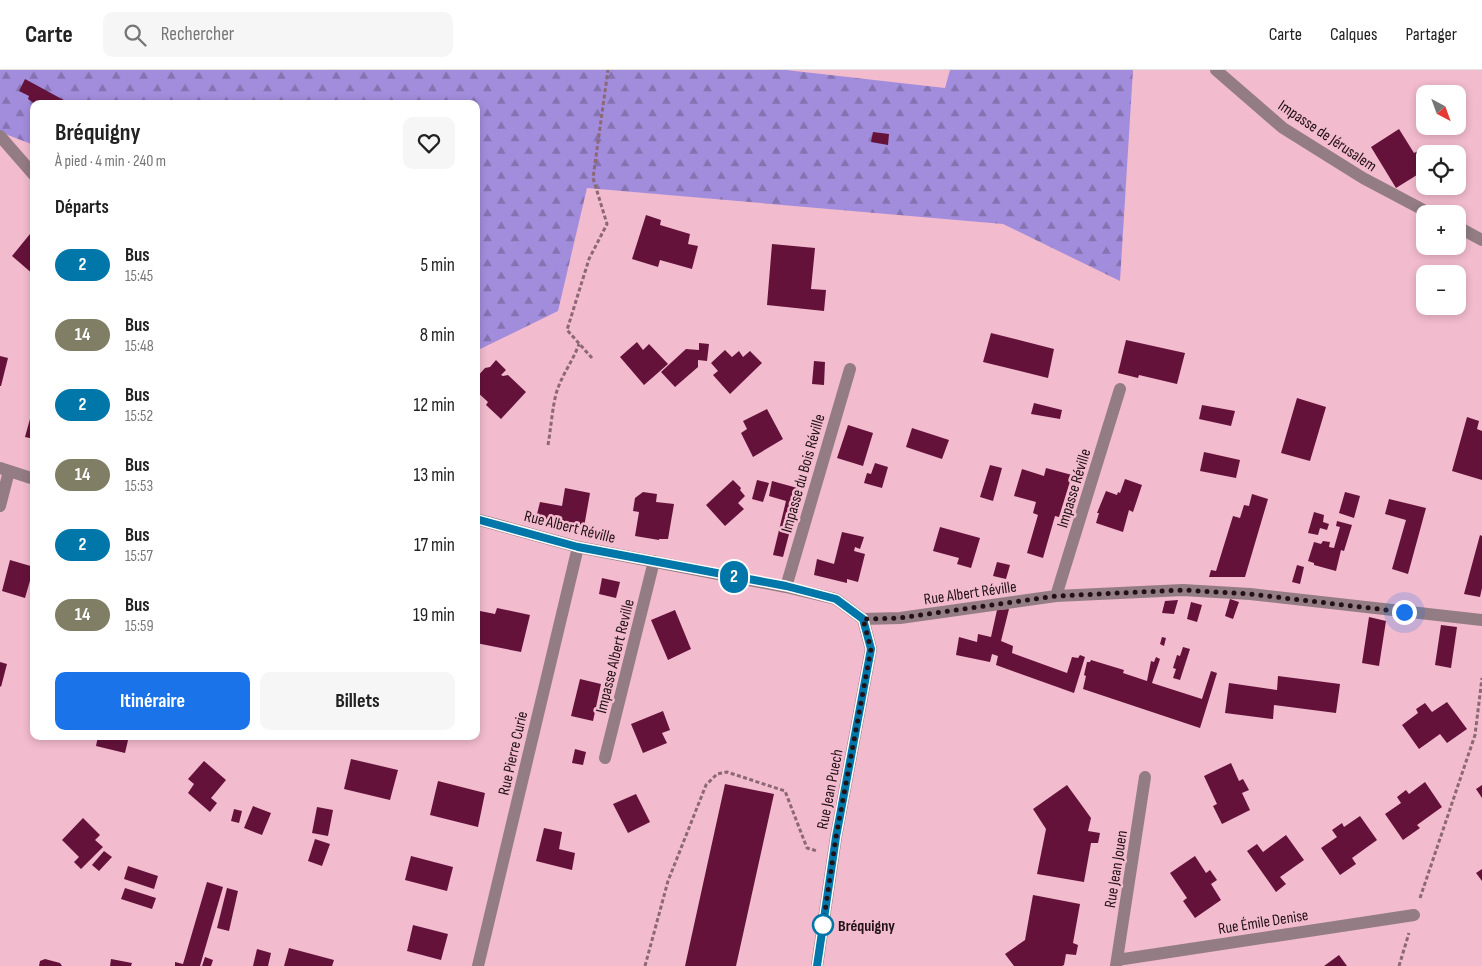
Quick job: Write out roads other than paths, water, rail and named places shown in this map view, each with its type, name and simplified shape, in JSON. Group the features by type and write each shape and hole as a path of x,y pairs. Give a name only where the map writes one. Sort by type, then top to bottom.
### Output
{"street":[{"name":"Impasse de Jérusalem","path":"1216,70 1283,128 1362,178 1416,206"},
{"path":"0,136 30,170"},
{"path":"1466,231 1482,240"},
{"name":"Impasse du Bois Réville","path":"786,586 850,368"},
{"name":"Impasse Réville","path":"1056,596 1120,388"},
{"path":"0,506 4,470 30,478"},
{"name":"Rue Albert Réville","path":"480,520 578,547 786,586 836,599 863,619 900,618 1056,596 1183,590 1250,594 1482,620"},
{"name":"Rue Pierre Curie","path":"478,966 578,547"},
{"name":"Impasse Albert Reville","path":"605,758 654,562"},
{"name":"Rue Jean Puech","path":"817,966 834,857 871,649 863,619"},
{"name":"Rue Jean Jouen","path":"1116,963 1145,777"},
{"name":"Rue Émile Denise","path":"1116,963 1414,915"}],"place":[{"name":"Bréquigny","path":"823,925"}]}
